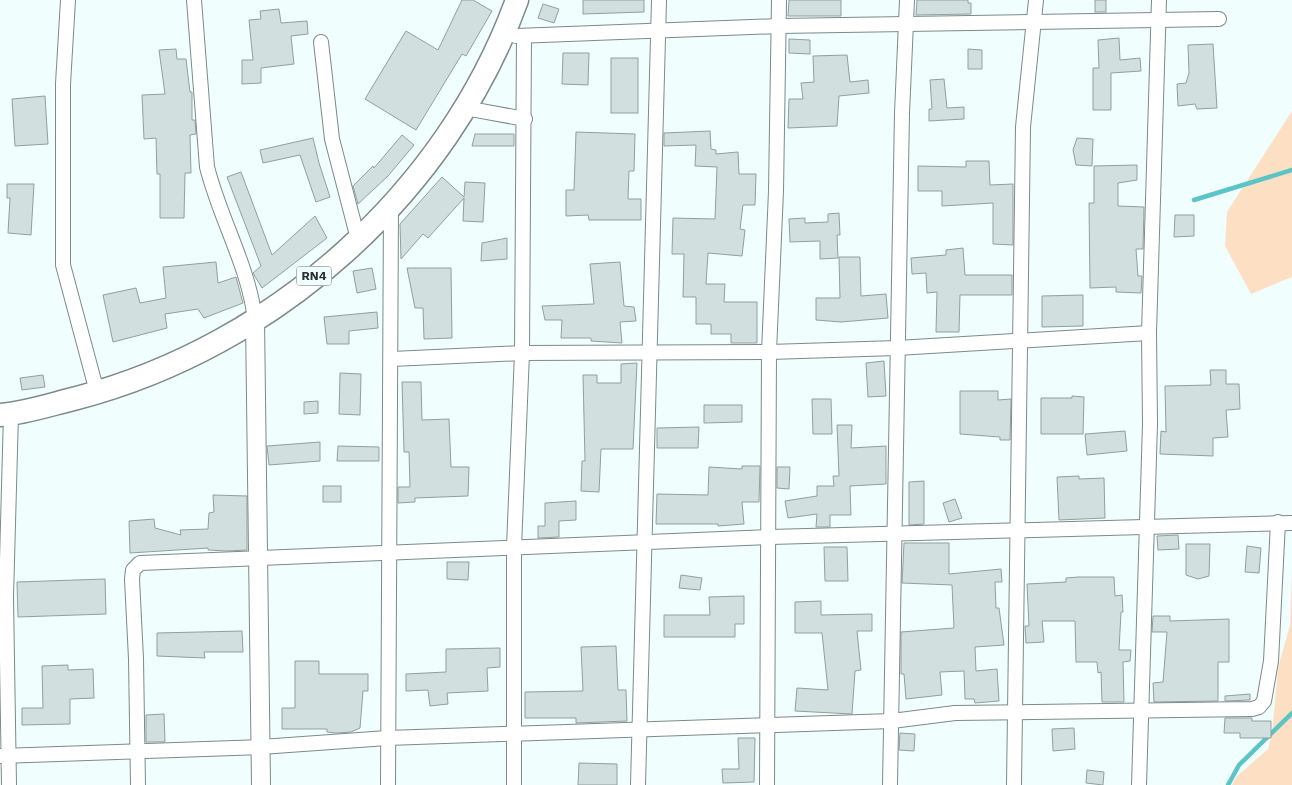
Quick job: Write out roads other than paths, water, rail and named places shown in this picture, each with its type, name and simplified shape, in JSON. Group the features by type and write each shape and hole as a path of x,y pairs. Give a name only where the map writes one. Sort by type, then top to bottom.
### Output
{"highway":[{"name":"RN4","path":"6,414 97,392 147,376 183,360 255,320 304,285 358,239 391,206 423,169 513,36 517,0"}],"street":[{"path":"68,0 63,84 63,265 97,392"},
{"path":"194,0 207,168 213,190 252,294 255,320 261,785"},
{"path":"638,785 659,0"},
{"path":"767,785 770,537 769,352 776,191 779,0"},
{"path":"890,785 897,348 907,0"},
{"path":"1014,785 1013,713 1023,127 1036,0"},
{"path":"1139,785 1150,424 1149,334 1159,0"},
{"path":"514,785 514,547 522,353 525,119 513,36 778,26 1219,19"},
{"path":"321,42 332,139 358,239"},
{"path":"465,108 525,119"},
{"path":"388,785 388,551 392,360 391,206"},
{"path":"392,360 522,353 769,352 897,348 1020,339 1076,339 1111,334 1149,334"},
{"path":"6,414 3,598 4,755 9,785"},
{"path":"4,755 261,746 387,738 892,720 955,713 1252,710 1259,707 1264,701 1271,661 1278,522"},
{"path":"138,785 139,751 133,570 140,563 388,551 770,537 1292,523"}],"waterway":[{"path":"1194,200 1292,170"},
{"path":"1228,785 1239,765 1292,713"}]}
